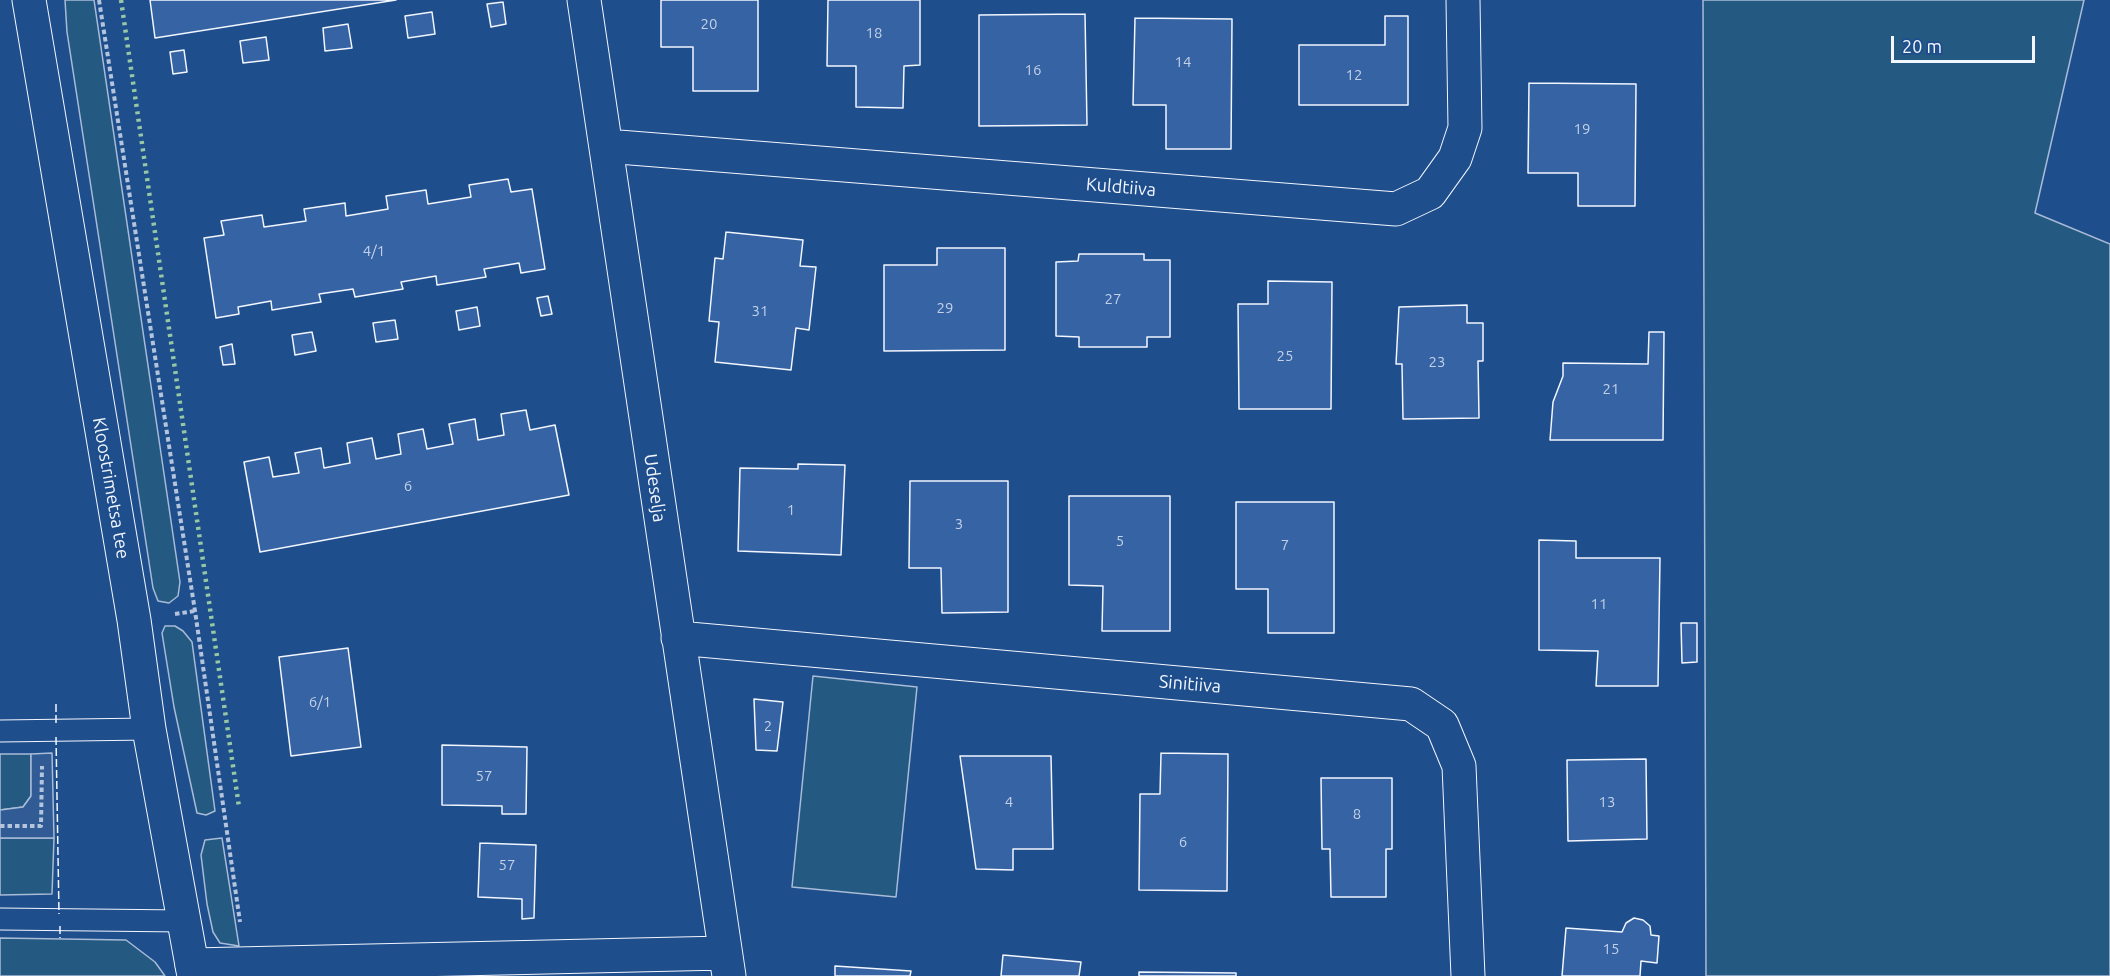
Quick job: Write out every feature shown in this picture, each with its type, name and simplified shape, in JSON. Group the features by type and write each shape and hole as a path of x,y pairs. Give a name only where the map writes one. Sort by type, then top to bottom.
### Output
{"street":[{"name":"Kloostrimetsa tee","path":"29,0 134,620 149,729 193,970"},
{"name":"Udeselja","path":"584,0 726,964"},
{"name":"Kuldtiiva","path":"606,146 1396,209 1430,193 1455,158 1465,128 1463,0"},
{"name":"Sinitiiva","path":"678,638 1411,704 1442,725 1459,766 1468,976"},
{"path":"193,970 246,963 726,964"}],"lane":[{"path":"0,731 149,729"},
{"path":"0,919 184,921"}],"path":[{"path":"99,0 195,611 246,963"},
{"path":"0,826 41,826 42,754 56,731"}],"shaded area":[{"path":"65,0 94,0 180,582 178,596 169,603 158,601 153,588 67,32"},
{"path":"1703,0 2084,0 2035,213 2110,244 2110,976 1706,976"},
{"path":"165,626 175,626 183,631 192,642 215,811 206,815 197,813 174,707 162,633"},
{"path":"813,676 917,687 896,897 792,887"},
{"path":"52,753 54,838 0,838 0,810 23,807 31,796 31,754"},
{"path":"0,754 31,754 31,796 23,807 0,810"},
{"path":"0,838 54,838 52,894 0,895"},
{"path":"222,838 239,946 220,943 213,932 207,904 201,855 205,840"},
{"path":"0,938 126,940 155,962 165,976 0,976"}],"building":[{"path":"150,0 396,0 155,38"},
{"path":"661,0 758,0 758,91 693,91 693,47 661,47"},
{"path":"828,0 920,0 920,65 904,66 903,108 856,107 856,66 827,66"},
{"path":"503,2 506,24 491,27 487,4"},
{"path":"432,12 435,34 408,38 405,16"},
{"path":"1085,14 1087,125 979,126 979,15"},
{"path":"1385,16 1408,16 1408,105 1299,105 1299,45 1385,45"},
{"path":"1135,18 1232,19 1231,149 1166,149 1166,105 1133,105"},
{"path":"348,24 352,48 325,51 323,28"},
{"path":"266,37 269,60 243,63 240,41"},
{"path":"184,50 187,72 173,74 170,52"},
{"path":"1529,83 1636,84 1635,206 1578,206 1578,173 1528,173"},
{"path":"508,179 511,192 532,189 545,269 521,273 519,263 484,269 486,277 437,285 436,276 401,282 403,289 355,297 353,289 319,294 321,302 272,310 271,301 238,307 239,314 216,318 204,238 224,235 221,221 262,215 264,227 306,221 304,209 345,203 346,216 388,209 386,196 426,190 428,204 471,197 469,185"},
{"path":"726,232 803,240 800,266 816,267 809,330 796,328 791,370 715,362 719,322 709,321 715,258 723,259"},
{"path":"937,248 1005,248 1005,350 884,351 884,265 937,265"},
{"path":"1079,254 1144,254 1144,260 1170,260 1170,337 1147,337 1147,347 1079,347 1079,337 1056,336 1056,262 1078,261"},
{"path":"1268,281 1332,282 1331,409 1239,409 1238,304 1268,304"},
{"path":"548,296 552,314 541,316 537,298"},
{"path":"1467,305 1467,323 1483,323 1483,361 1478,361 1479,418 1403,419 1402,364 1396,364 1399,307"},
{"path":"477,307 480,326 459,330 456,311"},
{"path":"395,320 398,339 376,342 373,323"},
{"path":"312,332 316,351 295,355 292,335"},
{"path":"1649,332 1664,332 1663,440 1550,440 1553,402 1563,376 1563,363 1648,364"},
{"path":"232,344 235,364 223,365 220,347"},
{"path":"526,410 530,430 555,425 569,495 260,552 244,462 269,457 273,477 299,473 295,453 321,448 324,468 350,463 347,443 372,438 376,459 401,454 398,434 423,429 427,449 453,444 449,424 475,419 478,440 504,435 501,414"},
{"path":"798,464 845,465 841,555 738,551 740,468 798,469"},
{"path":"910,481 1008,481 1008,612 942,613 941,568 909,568"},
{"path":"1069,496 1170,496 1170,631 1102,631 1103,586 1069,585"},
{"path":"1236,502 1334,502 1334,633 1268,633 1268,589 1236,589"},
{"path":"1539,540 1576,541 1576,558 1660,558 1658,686 1596,686 1598,651 1539,650"},
{"path":"1681,623 1697,623 1697,662 1682,663"},
{"path":"348,648 361,747 291,756 279,657"},
{"path":"754,699 783,702 777,751 756,750"},
{"path":"442,745 527,747 526,814 502,814 502,806 442,805"},
{"path":"1161,753 1228,754 1227,891 1139,890 1140,794 1160,794"},
{"path":"960,756 1051,756 1053,849 1013,849 1013,870 976,869"},
{"path":"1646,759 1647,839 1568,841 1567,760"},
{"path":"1321,778 1392,778 1392,849 1386,849 1386,897 1331,897 1330,849 1322,849"},
{"path":"480,843 536,845 534,918 522,919 522,899 478,897"},
{"path":"1634,918 1643,920 1650,926 1651,935 1659,936 1657,963 1641,961 1640,976 1562,976 1566,928 1622,932 1626,923"},
{"path":"1003,955 1081,962 1079,976 1001,976"},
{"path":"835,966 911,971 910,976 835,976"},
{"path":"1139,972 1236,973 1236,976 1139,976"}],"hedge":[{"path":"121,0 239,807"}],"fence":[{"path":"56,704 56,725"},
{"path":"56,737 59,914"},
{"path":"60,926 60,938"}]}
